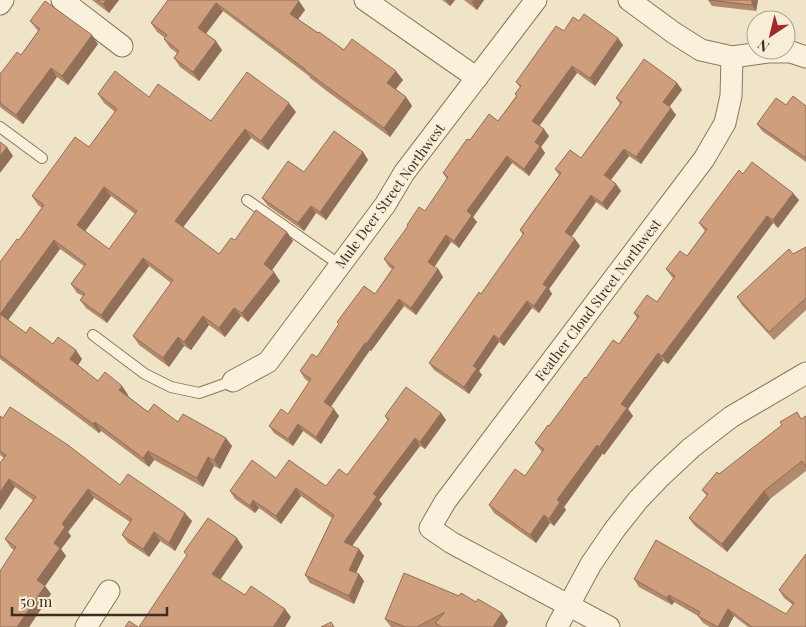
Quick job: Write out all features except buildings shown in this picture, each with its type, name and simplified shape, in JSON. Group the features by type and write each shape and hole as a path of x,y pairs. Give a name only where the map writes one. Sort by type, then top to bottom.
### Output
{"street":[{"path":"0,4 3,0"},
{"path":"62,0 122,46"},
{"path":"366,0 477,78"},
{"name":"Mule Deer Street Northwest","path":"233,381 268,362 385,205 404,173 536,0"},
{"path":"628,0 701,50 732,58 768,52 791,52 806,57"},
{"name":"Feather Cloud Street Northwest","path":"568,605 452,543 430,528 445,502 704,159 724,123 731,96 732,58"},
{"path":"557,627 591,564 615,529 638,500 660,477 691,448 732,417 806,373"},
{"path":"86,627 109,591"},
{"path":"568,605 609,627"}],"lane":[{"path":"0,127 42,158"},
{"path":"247,200 340,265"},
{"path":"93,335 145,374 171,387 199,393 233,381"}]}
